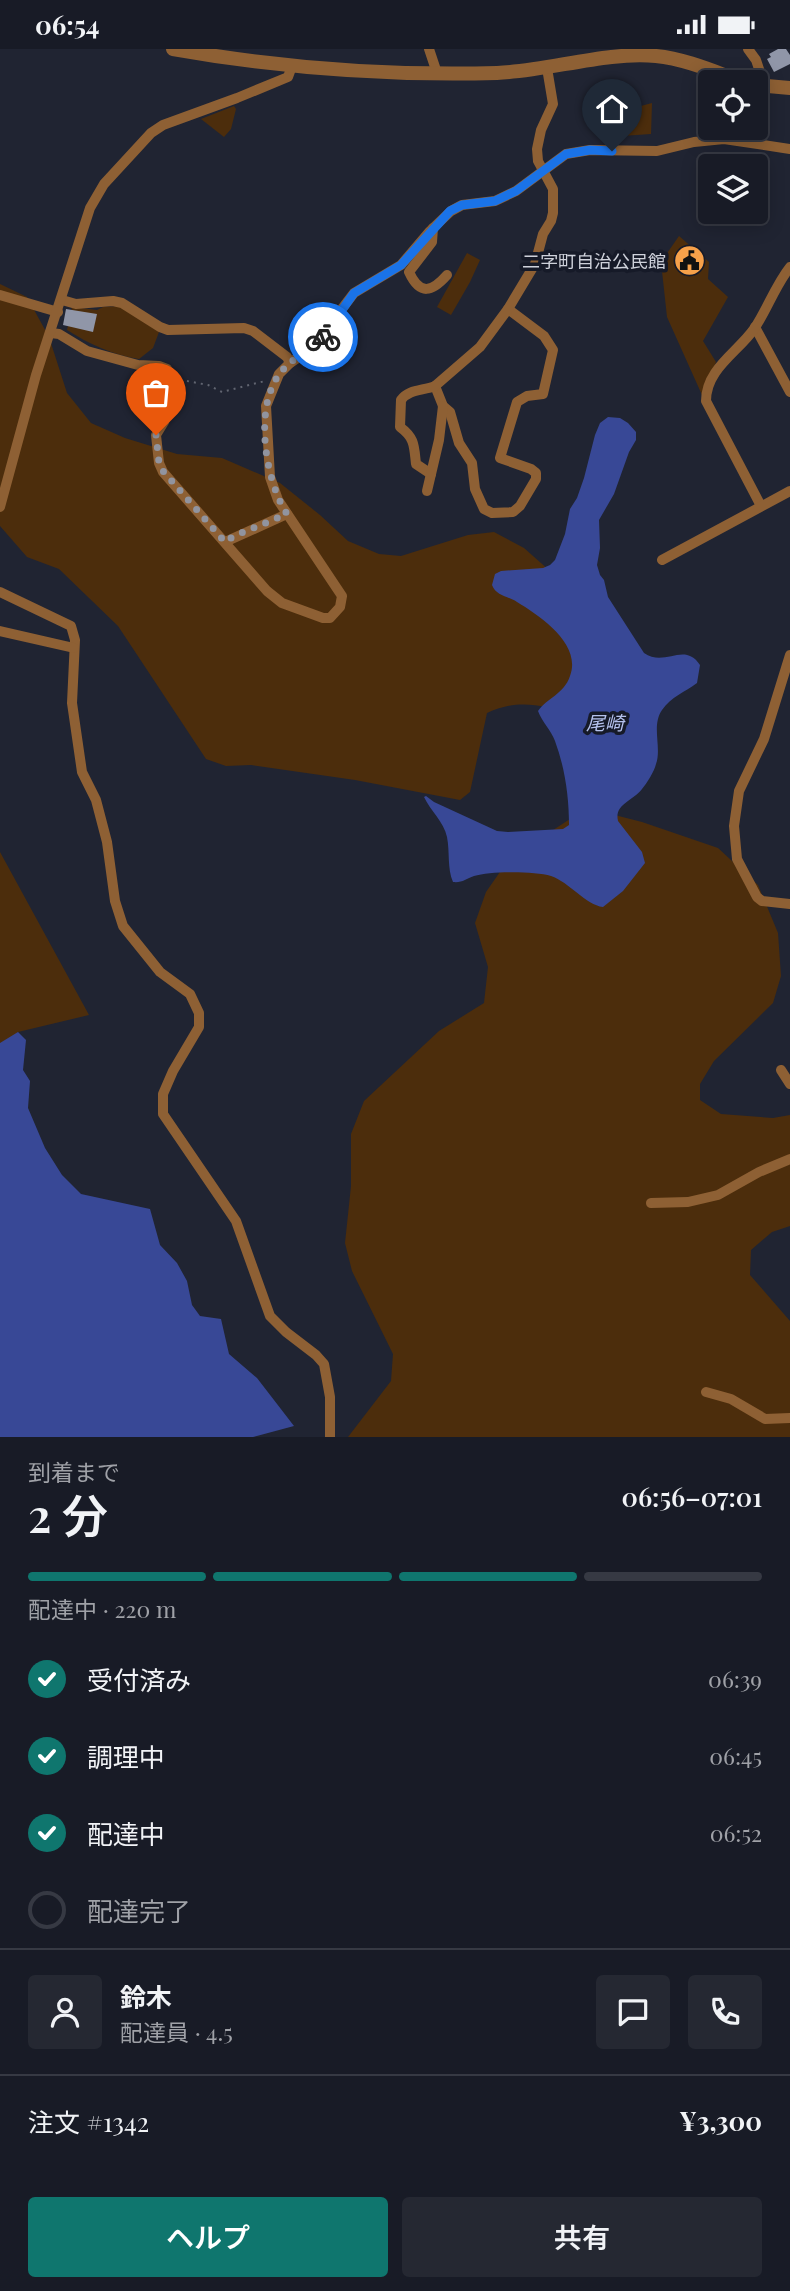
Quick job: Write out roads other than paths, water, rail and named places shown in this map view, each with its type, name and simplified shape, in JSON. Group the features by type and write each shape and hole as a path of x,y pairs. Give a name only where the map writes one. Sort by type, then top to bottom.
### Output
{"street":[{"path":"173,49 336,71 499,73 618,57 657,56 708,70"},
{"path":"429,49 437,73"},
{"path":"748,49 756,60 758,70"},
{"path":"0,507 36,375 90,208 104,184 151,133 163,125 288,77 292,67"},
{"path":"431,474 416,464 414,442 410,434 400,427 401,400 405,394 435,386 480,347 508,310 535,264 543,234 553,213 553,189 538,161 537,149 541,130 553,104 547,68"},
{"path":"768,87 790,88"},
{"path":"51,333 59,334 87,351 138,365 167,369 175,383 169,411 156,435 159,463 163,471 267,591 282,603 330,618 340,607 342,596 278,500 270,477 266,406 276,380 290,363 313,348 354,293 401,265 450,211 462,205 495,201 516,191 566,154 590,150 657,151 694,142 724,139 790,149"},
{"path":"433,227 432,242 409,272 418,285 431,289 447,275"},
{"path":"761,506 706,401 706,393 718,367 755,327 790,267"},
{"path":"0,295 58,312"},
{"path":"62,300 76,304 113,301 122,303 168,330 244,328 253,331 287,357 290,363"},
{"path":"435,386 443,406 450,412 459,443 472,463 478,500 484,509 492,513 513,512 520,506 536,479 536,474 531,469 500,458 517,402 527,395 543,394 553,350 544,336 508,310"},
{"path":"755,327 790,391"},
{"path":"427,491 439,440 443,406"},
{"path":"662,560 790,491"},
{"path":"225,542 287,514"},
{"path":"0,592 71,626 75,640 72,703 82,772 96,800 107,842 115,901 123,926 160,972 190,994 199,1013 199,1027 163,1094 163,1114 236,1221 270,1316 324,1364 330,1397 330,1437"},
{"path":"0,631 74,648"},
{"path":"790,655 764,739 739,791 734,826 737,859 757,897 762,901 790,904"},
{"path":"778,692 790,694"},
{"path":"781,1070 790,1084"},
{"path":"651,1203 688,1202 718,1195 790,1159"},
{"path":"706,1392 731,1399 765,1419 790,1418"}],"water":[{"name":"尾崎","path":"608,417 620,418 628,423 636,432 636,440 614,494 599,520 600,548 597,565 608,597 644,653 659,658 687,655 700,665 697,683 674,698 662,710 657,723 658,757 654,770 642,789 619,811 618,821 642,852 645,863 623,891 603,907 590,902 558,879 544,874 491,873 453,882 445,832 424,797 426,796 497,831 563,829 569,825 561,762 553,737 538,711 560,692 567,682 572,664 570,653 565,642 547,623 517,602 499,594 492,585 495,574 501,571 543,568 555,560 565,534 570,509 584,478 595,435 600,423"},
{"path":"18,1032 26,1040 23,1070 30,1081 28,1108 45,1148 62,1175 81,1194 150,1209 160,1245 177,1263 187,1281 192,1305 200,1316 221,1319 229,1354 257,1378 294,1426 253,1437 0,1437 0,1043"}],"place":[{"name":"二字町自治公民館","path":"689,261"}]}
